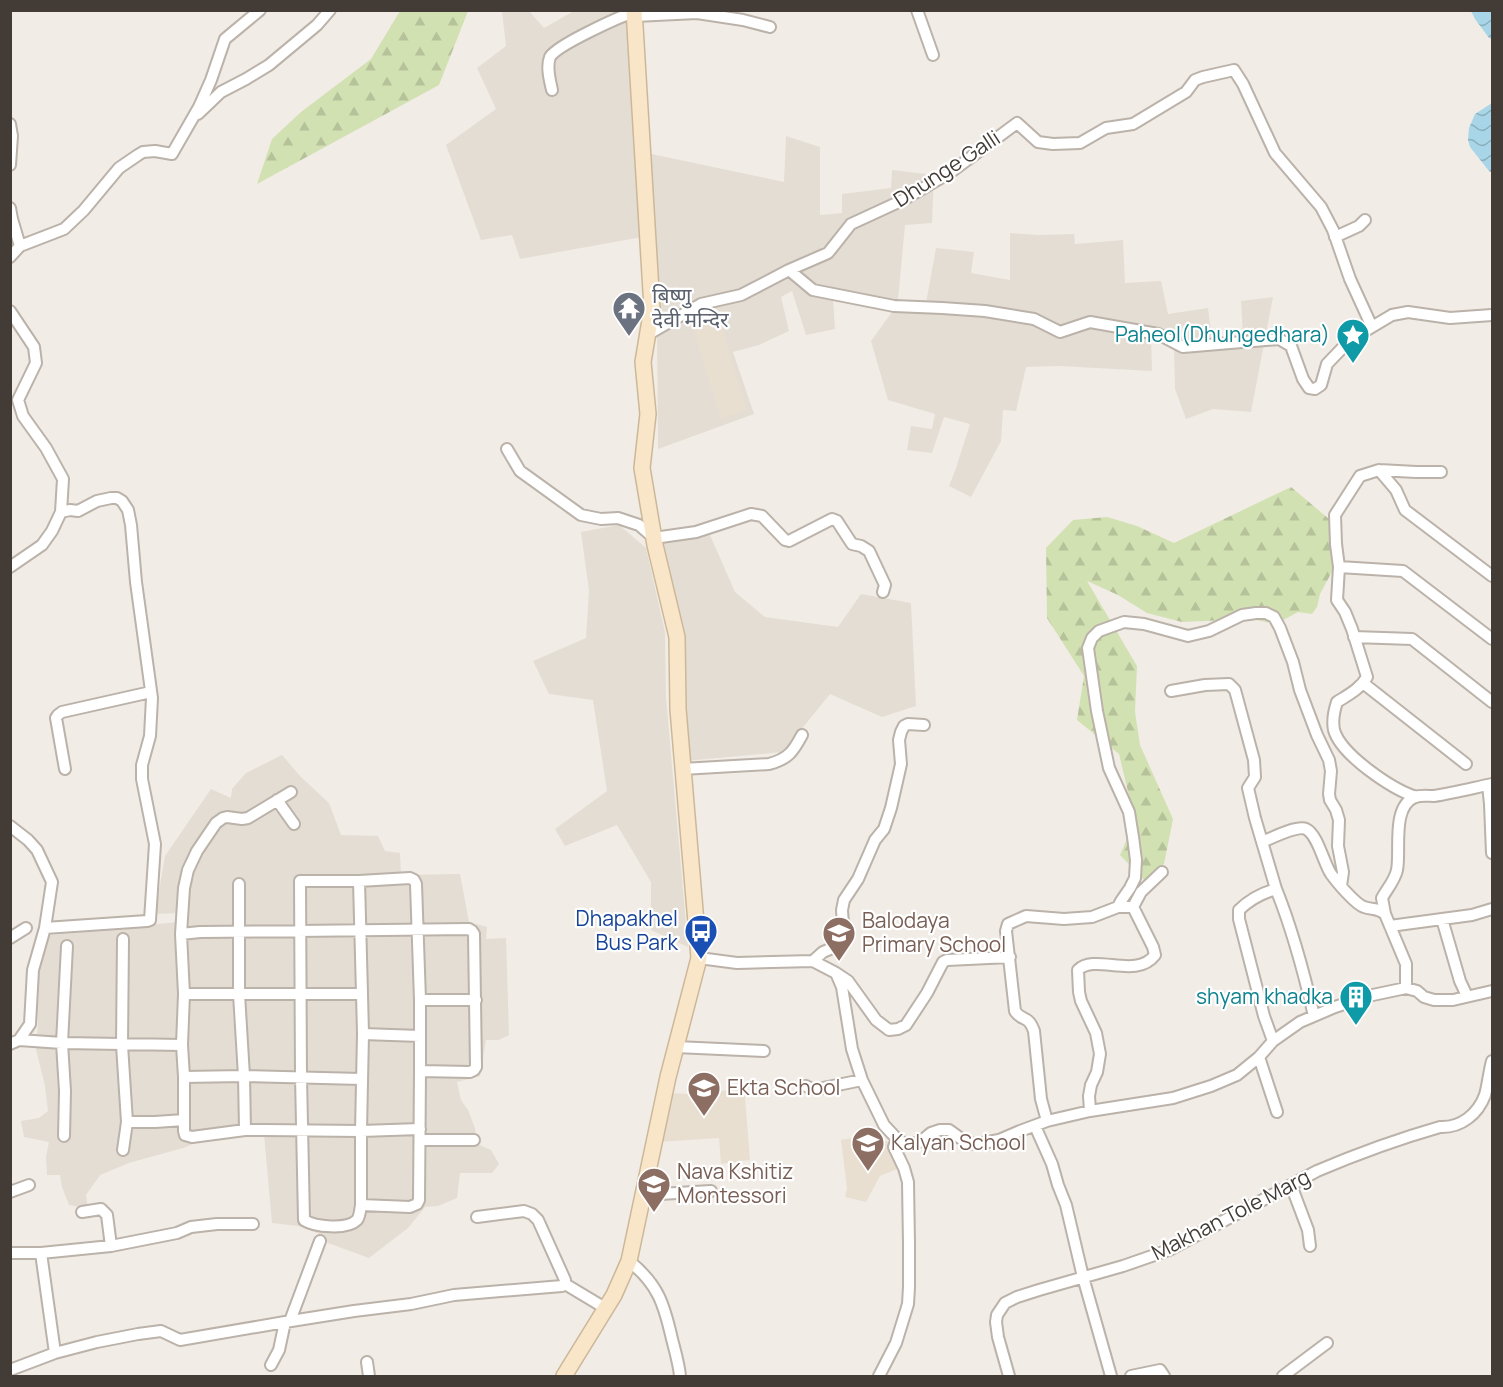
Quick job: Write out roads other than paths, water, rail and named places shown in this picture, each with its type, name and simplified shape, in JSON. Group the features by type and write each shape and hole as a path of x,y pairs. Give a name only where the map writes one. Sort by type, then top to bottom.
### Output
{"main road":[{"path":"564,1377 614,1295 629,1261 668,1077 699,958 682,769 677,637 654,538 642,468 648,414 643,362 652,308 634,13"}],"street":[{"path":"10,257 20,246 64,229 84,210 119,168 138,155 155,151 172,154 211,80 225,39 260,10"},
{"path":"191,121 221,92 269,65 317,25 330,10"},
{"path":"917,10 933,55"},
{"path":"552,90 550,57 559,48 619,16 634,13 697,13 770,27"},
{"name":"Dhunge Galli","path":"789,270 828,253 851,224 903,200 951,172 1017,123 1038,142 1080,143 1106,128 1133,124 1186,92 1195,80 1234,70 1243,84 1275,153 1321,207 1372,327"},
{"path":"10,124 12,136 10,165"},
{"path":"10,208 20,246"},
{"path":"1335,237 1359,226 1365,220"},
{"path":"647,335 701,304 741,295 789,270 813,290 894,306 985,311 1034,319 1060,332 1090,321 1158,334 1183,347 1279,339 1291,346 1303,379 1309,388 1316,389 1321,384 1327,364 1350,340 1392,315 1408,312 1450,318 1492,315"},
{"path":"10,567 42,545 52,531 61,512 63,479 46,447 23,416 18,400 36,363 34,347 11,313"},
{"path":"507,449 520,471 581,515 601,519 618,518 639,525 654,538 696,532 751,514 762,516 777,534 789,541 832,519 837,522 852,544 869,551 885,585 883,592"},
{"path":"1441,472 1379,470 1360,476 1335,515 1339,567 1338,600 1345,612 1367,677 1363,683 1337,702 1333,717 1334,731 1347,752 1384,782 1406,794 1416,797 1435,796 1490,784 1492,853"},
{"path":"1379,470 1396,490 1405,510 1492,576"},
{"path":"45,928 150,920 155,844 142,779 142,765 150,736 152,698 128,510 122,501 111,498 97,501 78,512 70,510 61,512"},
{"path":"1339,567 1403,571 1492,639"},
{"path":"1118,907 1135,878 1136,860 1129,812 1108,768 1088,648 1092,638 1099,631 1124,622 1144,624 1188,636 1209,630 1242,615 1256,613 1274,617 1293,662 1300,690 1317,735 1329,760 1330,800 1339,820 1338,846 1343,872 1341,885"},
{"path":"1354,637 1412,639 1492,702"},
{"path":"1363,683 1466,764"},
{"path":"1171,691 1205,685 1229,684 1235,690 1254,760 1255,777 1248,788 1276,890 1299,953 1314,1016"},
{"path":"65,769 56,718 58,715 62,712 151,692"},
{"path":"813,961 823,952 842,944 844,900 858,879 875,840 884,829 891,808 901,764 899,740 901,732 908,724 924,725"},
{"path":"682,769 769,764 782,760 789,754 802,735"},
{"path":"291,792 248,818 227,817 216,823 197,851 188,870 184,888 182,934 185,1135 192,1137 244,1130 420,1129"},
{"path":"1406,988 1406,964 1385,914 1382,898 1397,870 1398,836 1403,808 1416,797"},
{"path":"278,800 294,824"},
{"path":"10,826 37,850 52,882 45,928 33,970 30,1024 15,1042"},
{"path":"1262,842 1299,828 1307,830 1314,837 1324,863 1341,885 1365,908 1380,910 1385,914"},
{"path":"1133,907 1141,892 1162,872"},
{"path":"359,881 363,1034 361,1205 356,1221 350,1224 328,1227 310,1224 304,1220 300,881 410,878 414,880 420,999 419,1200 417,1204 410,1207 361,1205"},
{"path":"239,884 239,994 244,1076 244,1130"},
{"path":"1273,1041 1264,1016 1239,919 1239,910 1254,899 1276,890"},
{"path":"1047,1122 1040,1091 1032,1023 1015,1011 1006,931 1008,924 1026,916 1064,919 1092,917 1118,907 1133,907"},
{"path":"1090,1111 1091,1084 1097,1072 1100,1054 1096,1033 1081,1001 1078,970 1090,965 1136,966 1146,964 1152,959 1155,954 1154,947 1133,907"},
{"path":"1390,926 1472,915 1492,909"},
{"path":"1442,919 1457,972 1467,996"},
{"path":"10,938 26,928"},
{"path":"182,934 469,929 474,934 476,1067 470,1072 420,1071"},
{"path":"123,939 122,1045 127,1122 123,1150"},
{"path":"64,1136 65,1091 62,1043 67,946"},
{"path":"699,958 736,963 813,961 848,981 876,1020 889,1030 906,1025 927,993 943,962 1010,957"},
{"path":"836,973 842,987 852,1048 862,1080 884,1125 897,1139 904,1143 915,1144 940,1130 949,1131 967,1143 977,1144 999,1140 1047,1122 1090,1111 1173,1098 1211,1086 1237,1075 1259,1057 1273,1041 1300,1022 1368,996 1406,988 1434,1000 1453,1000 1492,991"},
{"path":"184,994 362,994"},
{"path":"420,999 476,1000"},
{"path":"363,1034 420,1036"},
{"path":"15,1042 182,1046"},
{"path":"676,1047 764,1051"},
{"path":"1259,1057 1277,1112"},
{"name":"Makhan Tole Marg","path":"1009,1377 996,1322 997,1315 1005,1303 1017,1297 1134,1263 1168,1250 1317,1172 1384,1144 1440,1127 1449,1128 1467,1120 1479,1109 1485,1094 1492,1061"},
{"path":"184,1077 361,1079"},
{"path":"806,1086 818,1089 862,1080"},
{"path":"127,1122 184,1120"},
{"path":"1035,1126 1052,1164 1066,1205 1111,1377"},
{"path":"879,1377 896,1343 908,1304 908,1182 894,1147 897,1139"},
{"path":"420,1140 474,1140"},
{"path":"10,1192 29,1185"},
{"path":"1291,1185 1308,1230 1310,1246"},
{"path":"643,1195 711,1191"},
{"path":"82,1212 101,1209 105,1211 111,1246"},
{"path":"477,1217 524,1211 532,1214 566,1280 565,1284"},
{"path":"10,1253 41,1253 111,1246 177,1233 191,1227 253,1224"},
{"path":"271,1365 279,1350 320,1241"},
{"path":"41,1253 55,1353"},
{"path":"629,1261 654,1287 666,1311 680,1377"},
{"path":"565,1284 605,1308"},
{"path":"10,1370 55,1353 138,1334 161,1331 180,1340 354,1311 411,1304 454,1295 565,1284"},
{"path":"1283,1377 1327,1343"},
{"path":"368,1362 369,1377"},
{"path":"1131,1377 1160,1370 1164,1377"}],"water":[{"path":"1471,11 1492,11 1492,39 1489,38"},
{"path":"1492,103 1492,173 1470,147 1468,140 1469,128 1475,114"}],"place":[{"name":"बिष्णु देवी मन्दिर","path":"629,337"},
{"name":"Paheol(Dhungedhara)","path":"1353,364"},
{"name":"Dhapakhel Bus Park","path":"701,960"},
{"name":"Balodaya Primary School","path":"839,962"},
{"name":"shyam khadka","path":"1356,1026"},
{"name":"Ekta School","path":"704,1117"},
{"name":"Kalyan School","path":"868,1172"},
{"name":"Nava Kshitiz Montessori","path":"654,1213"}]}
